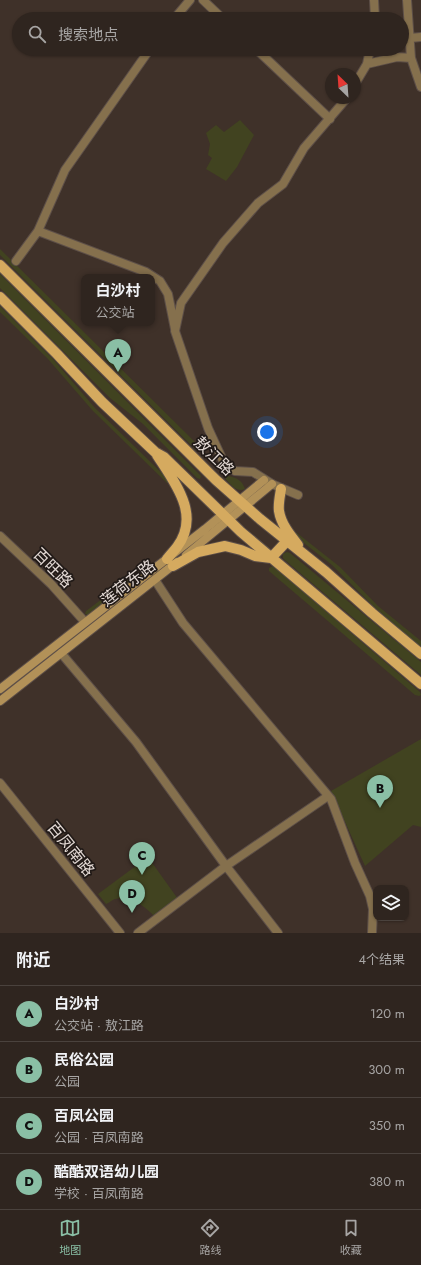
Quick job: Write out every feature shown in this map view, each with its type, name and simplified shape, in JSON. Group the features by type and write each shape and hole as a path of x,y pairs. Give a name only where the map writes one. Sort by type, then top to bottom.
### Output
{"main road":[{"name":"敖江路","path":"0,265 216,480 242,504 306,556 421,654"},
{"path":"0,297 102,402 155,452 164,457 271,558 421,684"},
{"path":"155,452 181,493 187,514 183,537 170,562"},
{"name":"莲荷东路","path":"242,504 264,480"},
{"name":"莲荷东路","path":"0,688 85,622 170,562 242,504 272,484"},
{"path":"281,488 279,510 283,523 306,556"},
{"path":"271,558 287,541"},
{"path":"170,562 198,552 225,546 241,550 255,556 271,558"},
{"name":"莲荷东路","path":"0,701 155,580 170,562"}],"street":[{"path":"180,12 190,0"},
{"path":"203,0 216,12"},
{"path":"374,0 375,12"},
{"path":"407,0 408,12"},
{"path":"409,25 411,58 421,87"},
{"path":"410,38 421,37"},
{"path":"16,260 38,231 65,170 145,56"},
{"path":"264,56 330,118"},
{"path":"361,74 367,64 369,56"},
{"path":"367,64 397,57 411,58"},
{"path":"175,331 181,303 223,244 258,203 282,184 304,148 342,104"},
{"path":"38,231 149,274"},
{"path":"155,278 160,281 168,294 175,331 208,428 225,465 235,471 253,472 264,480 298,495"},
{"name":"百旺路","path":"0,536 51,584 85,622"},
{"path":"155,580 183,622 331,800 370,896 373,909 372,933"},
{"path":"61,653 136,742 226,866 278,933"},
{"name":"百凤南路","path":"0,783 120,933"},
{"path":"138,933 226,866 328,796"}],"green space":[{"path":"240,120 254,135 237,167 226,181 206,169 212,158 208,155 210,144 206,133 216,125 224,132"},
{"path":"0,249 200,447 200,450 197,451 0,255"},
{"path":"0,274 201,476 200,479 197,478 143,424 110,398 0,288"},
{"path":"0,306 53,359 95,408 169,480 169,482 167,483 93,411 48,359 0,312"},
{"path":"228,476 239,480 245,489 238,490 233,487 224,477"},
{"path":"295,532 340,567 378,606 421,641 421,647 376,609 332,565 295,536 293,534"},
{"path":"287,552 421,662 421,675 286,561 283,558 283,554"},
{"path":"273,566 420,692 421,695 415,695 269,571 269,568"},
{"path":"141,571 143,572 88,615 85,614 86,611"},
{"path":"421,739 421,827 413,825 365,866 331,791"},
{"path":"148,857 178,899 154,916 142,905 132,900 121,898 115,899 106,904 98,894"}],"place":[{"name":"白沙村","path":"118,372"},
{"name":"民俗公园","path":"380,808"},
{"name":"百凤公园","path":"142,875"},
{"name":"酷酷双语幼儿园","path":"132,913"}]}
